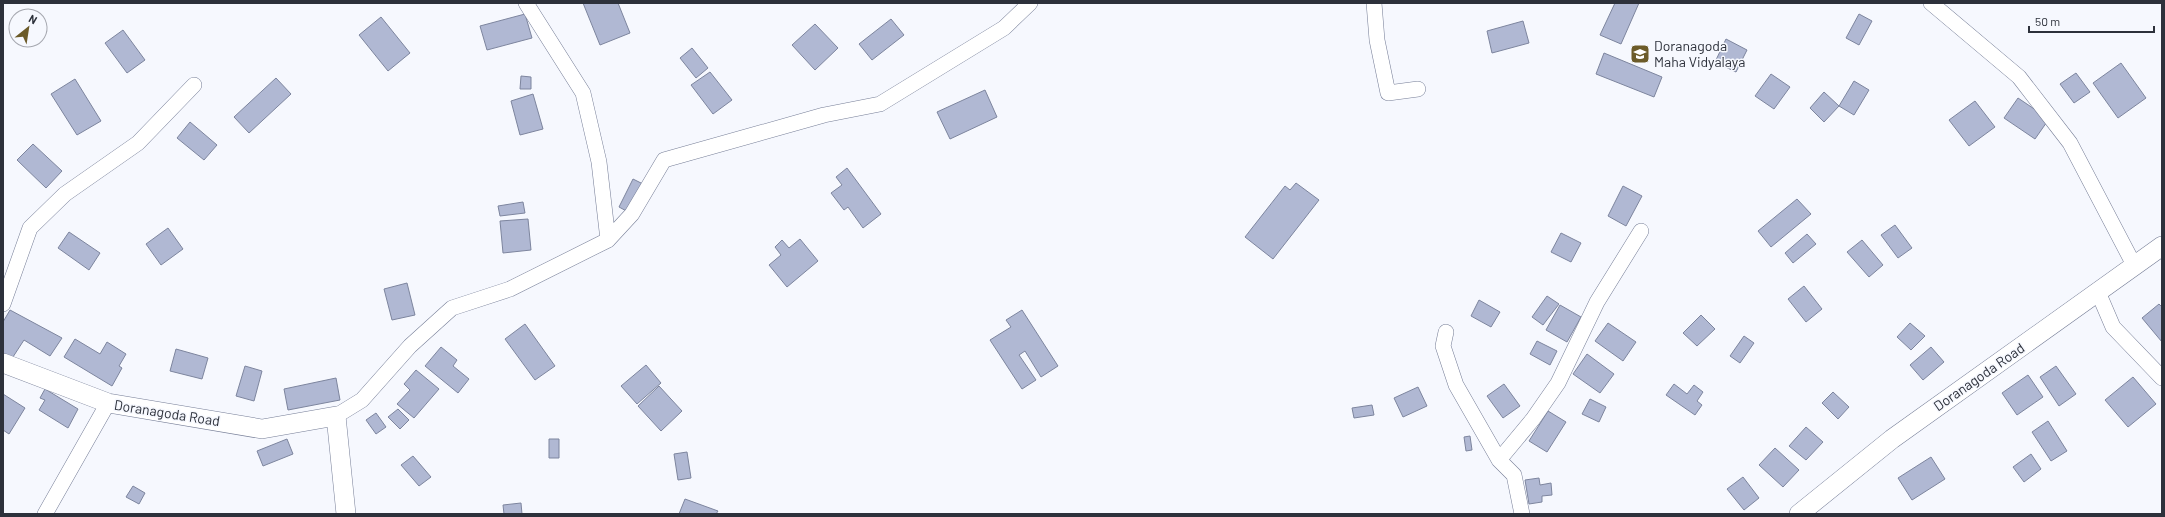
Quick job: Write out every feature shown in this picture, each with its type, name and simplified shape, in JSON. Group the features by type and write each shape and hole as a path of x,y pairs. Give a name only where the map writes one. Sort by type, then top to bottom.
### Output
{"street":[{"path":"526,3 583,93 599,162 608,240"},
{"path":"346,514 336,416 362,400 410,346 452,308 510,289 608,240 632,214 664,160 824,115 880,104 1004,28 1030,3"},
{"path":"1374,3 1377,40 1388,93 1418,89"},
{"path":"1932,3 2019,77 2070,143 2134,265"},
{"path":"3,304 30,228 65,194 138,143 194,85"},
{"path":"1499,460 1533,420 1558,383 1597,302 1641,231"},
{"name":"Doranagoda Road","path":"1800,514 1892,439 2162,246"},
{"path":"2098,292 2113,327 2162,378"},
{"path":"1446,332 1443,346 1456,385 1499,460 1514,475 1522,514"},
{"name":"Doranagoda Road","path":"4,366 108,403 262,429 336,416"},
{"path":"45,514 108,403"}],"building":[{"path":"583,3 618,3 630,33 600,45"},
{"path":"1615,3 1639,3 1621,44 1600,35"},
{"path":"525,14 532,38 487,50 480,26"},
{"path":"1859,14 1872,21 1859,45 1846,38"},
{"path":"381,17 410,53 388,71 359,35"},
{"path":"891,19 904,35 872,60 859,44"},
{"path":"1523,21 1529,43 1492,53 1487,31"},
{"path":"815,24 838,48 815,70 792,45"},
{"path":"123,30 145,60 127,73 105,43"},
{"path":"1726,39 1747,50 1736,72 1715,62"},
{"path":"692,48 708,68 696,78 680,58"},
{"path":"1604,53 1662,77 1654,97 1596,74"},
{"path":"2121,63 2146,98 2118,118 2093,83"},
{"path":"710,72 732,100 713,114 691,85"},
{"path":"2076,73 2090,92 2074,103 2060,84"},
{"path":"1771,74 1790,87 1774,109 1755,96"},
{"path":"521,76 531,77 531,89 520,89"},
{"path":"276,78 291,94 249,133 234,117"},
{"path":"75,79 101,121 77,135 51,94"},
{"path":"1854,81 1869,90 1854,115 1839,106"},
{"path":"985,90 997,117 950,139 937,112"},
{"path":"1824,92 1839,106 1824,122 1810,108"},
{"path":"533,94 543,129 520,135 511,101"},
{"path":"2018,98 2049,119 2035,139 2004,118"},
{"path":"1975,101 1995,127 1969,146 1949,120"},
{"path":"190,122 217,145 204,160 177,138"},
{"path":"33,144 62,171 46,188 17,160"},
{"path":"847,168 881,214 863,228 848,207 844,210 831,193 842,185 836,177"},
{"path":"633,179 645,185 632,214 619,207"},
{"path":"1296,183 1319,200 1273,259 1245,237 1285,186 1290,190"},
{"path":"1623,186 1642,196 1626,226 1608,216"},
{"path":"1797,199 1811,214 1771,247 1758,231"},
{"path":"523,202 525,213 500,216 498,206"},
{"path":"528,219 531,250 503,253 500,221"},
{"path":"1895,225 1912,248 1898,258 1881,235"},
{"path":"168,228 183,249 161,265 146,244"},
{"path":"69,232 100,253 89,270 58,248"},
{"path":"1561,233 1581,243 1571,262 1551,252"},
{"path":"1807,234 1816,244 1793,263 1785,253"},
{"path":"800,239 818,261 787,287 769,265 781,255 775,247 782,240 789,248"},
{"path":"1862,240 1883,265 1869,277 1847,252"},
{"path":"407,283 415,315 392,320 384,289"},
{"path":"1804,286 1822,309 1806,322 1788,299"},
{"path":"1547,296 1559,304 1543,325 1532,317"},
{"path":"1479,300 1500,312 1491,327 1471,316"},
{"path":"2159,304 2162,307 2162,342 2142,318"},
{"path":"1560,305 1581,317 1567,342 1546,330"},
{"path":"10,310 62,338 50,356 24,340 11,360 3,354 3,322"},
{"path":"1022,310 1058,366 1041,377 1025,351 1019,355 1036,380 1022,389 990,340 1011,327 1006,320"},
{"path":"1701,315 1715,329 1697,346 1683,333"},
{"path":"1608,323 1636,342 1623,361 1595,341"},
{"path":"1910,323 1925,336 1911,350 1897,337"},
{"path":"525,324 555,366 535,380 505,339"},
{"path":"1744,336 1754,343 1740,363 1730,356"},
{"path":"75,339 100,354 107,342 126,354 119,366 122,368 112,386 64,357"},
{"path":"1537,341 1557,351 1550,365 1530,354"},
{"path":"441,347 457,360 453,366 469,379 458,393 425,366"},
{"path":"1931,347 1944,362 1923,380 1910,365"},
{"path":"176,349 208,358 202,379 170,371"},
{"path":"1587,354 1614,374 1600,393 1573,374"},
{"path":"646,365 661,383 637,404 621,386"},
{"path":"245,366 262,371 254,401 236,396"},
{"path":"2056,366 2076,394 2059,406 2040,377"},
{"path":"416,370 439,389 414,418 397,404 410,390 404,384"},
{"path":"2028,375 2043,397 2017,415 2002,393"},
{"path":"2133,377 2156,404 2128,427 2105,400"},
{"path":"336,378 340,400 288,410 284,389"},
{"path":"1504,384 1520,406 1503,418 1487,396"},
{"path":"1674,384 1687,394 1694,385 1703,392 1697,401 1702,405 1695,415 1666,395"},
{"path":"659,386 682,411 661,431 638,406"},
{"path":"1418,387 1427,406 1403,417 1394,398"},
{"path":"45,389 78,409 68,428 39,410 45,400 40,398"},
{"path":"1833,392 1849,407 1838,419 1822,403"},
{"path":"3,394 25,408 9,434 3,430"},
{"path":"1590,399 1606,407 1599,422 1582,414"},
{"path":"1372,405 1374,415 1354,418 1352,408"},
{"path":"398,409 409,420 400,429 388,417"},
{"path":"1548,411 1566,422 1547,452 1529,441"},
{"path":"376,413 386,427 376,434 366,420"},
{"path":"2048,421 2067,451 2051,461 2032,432"},
{"path":"1806,427 1823,442 1806,460 1789,446"},
{"path":"1470,436 1472,450 1466,451 1464,437"},
{"path":"287,439 293,454 263,466 257,451"},
{"path":"549,439 559,439 559,458 549,458"},
{"path":"1775,448 1799,470 1783,487 1759,465"},
{"path":"687,452 691,478 678,480 674,454"},
{"path":"2031,454 2041,469 2024,482 2013,467"},
{"path":"413,456 431,477 419,486 401,465"},
{"path":"1931,457 1945,479 1912,500 1898,478"},
{"path":"1743,477 1759,498 1744,510 1727,489"},
{"path":"1539,478 1540,485 1551,483 1552,495 1542,496 1542,502 1529,504 1525,480"},
{"path":"133,486 145,493 139,504 126,497"},
{"path":"685,499 718,511 716,514 679,514"},
{"path":"521,503 522,514 504,514 503,505"}],"place":[{"name":"Doranagoda Maha Vidyalaya","path":"1640,54"}]}
